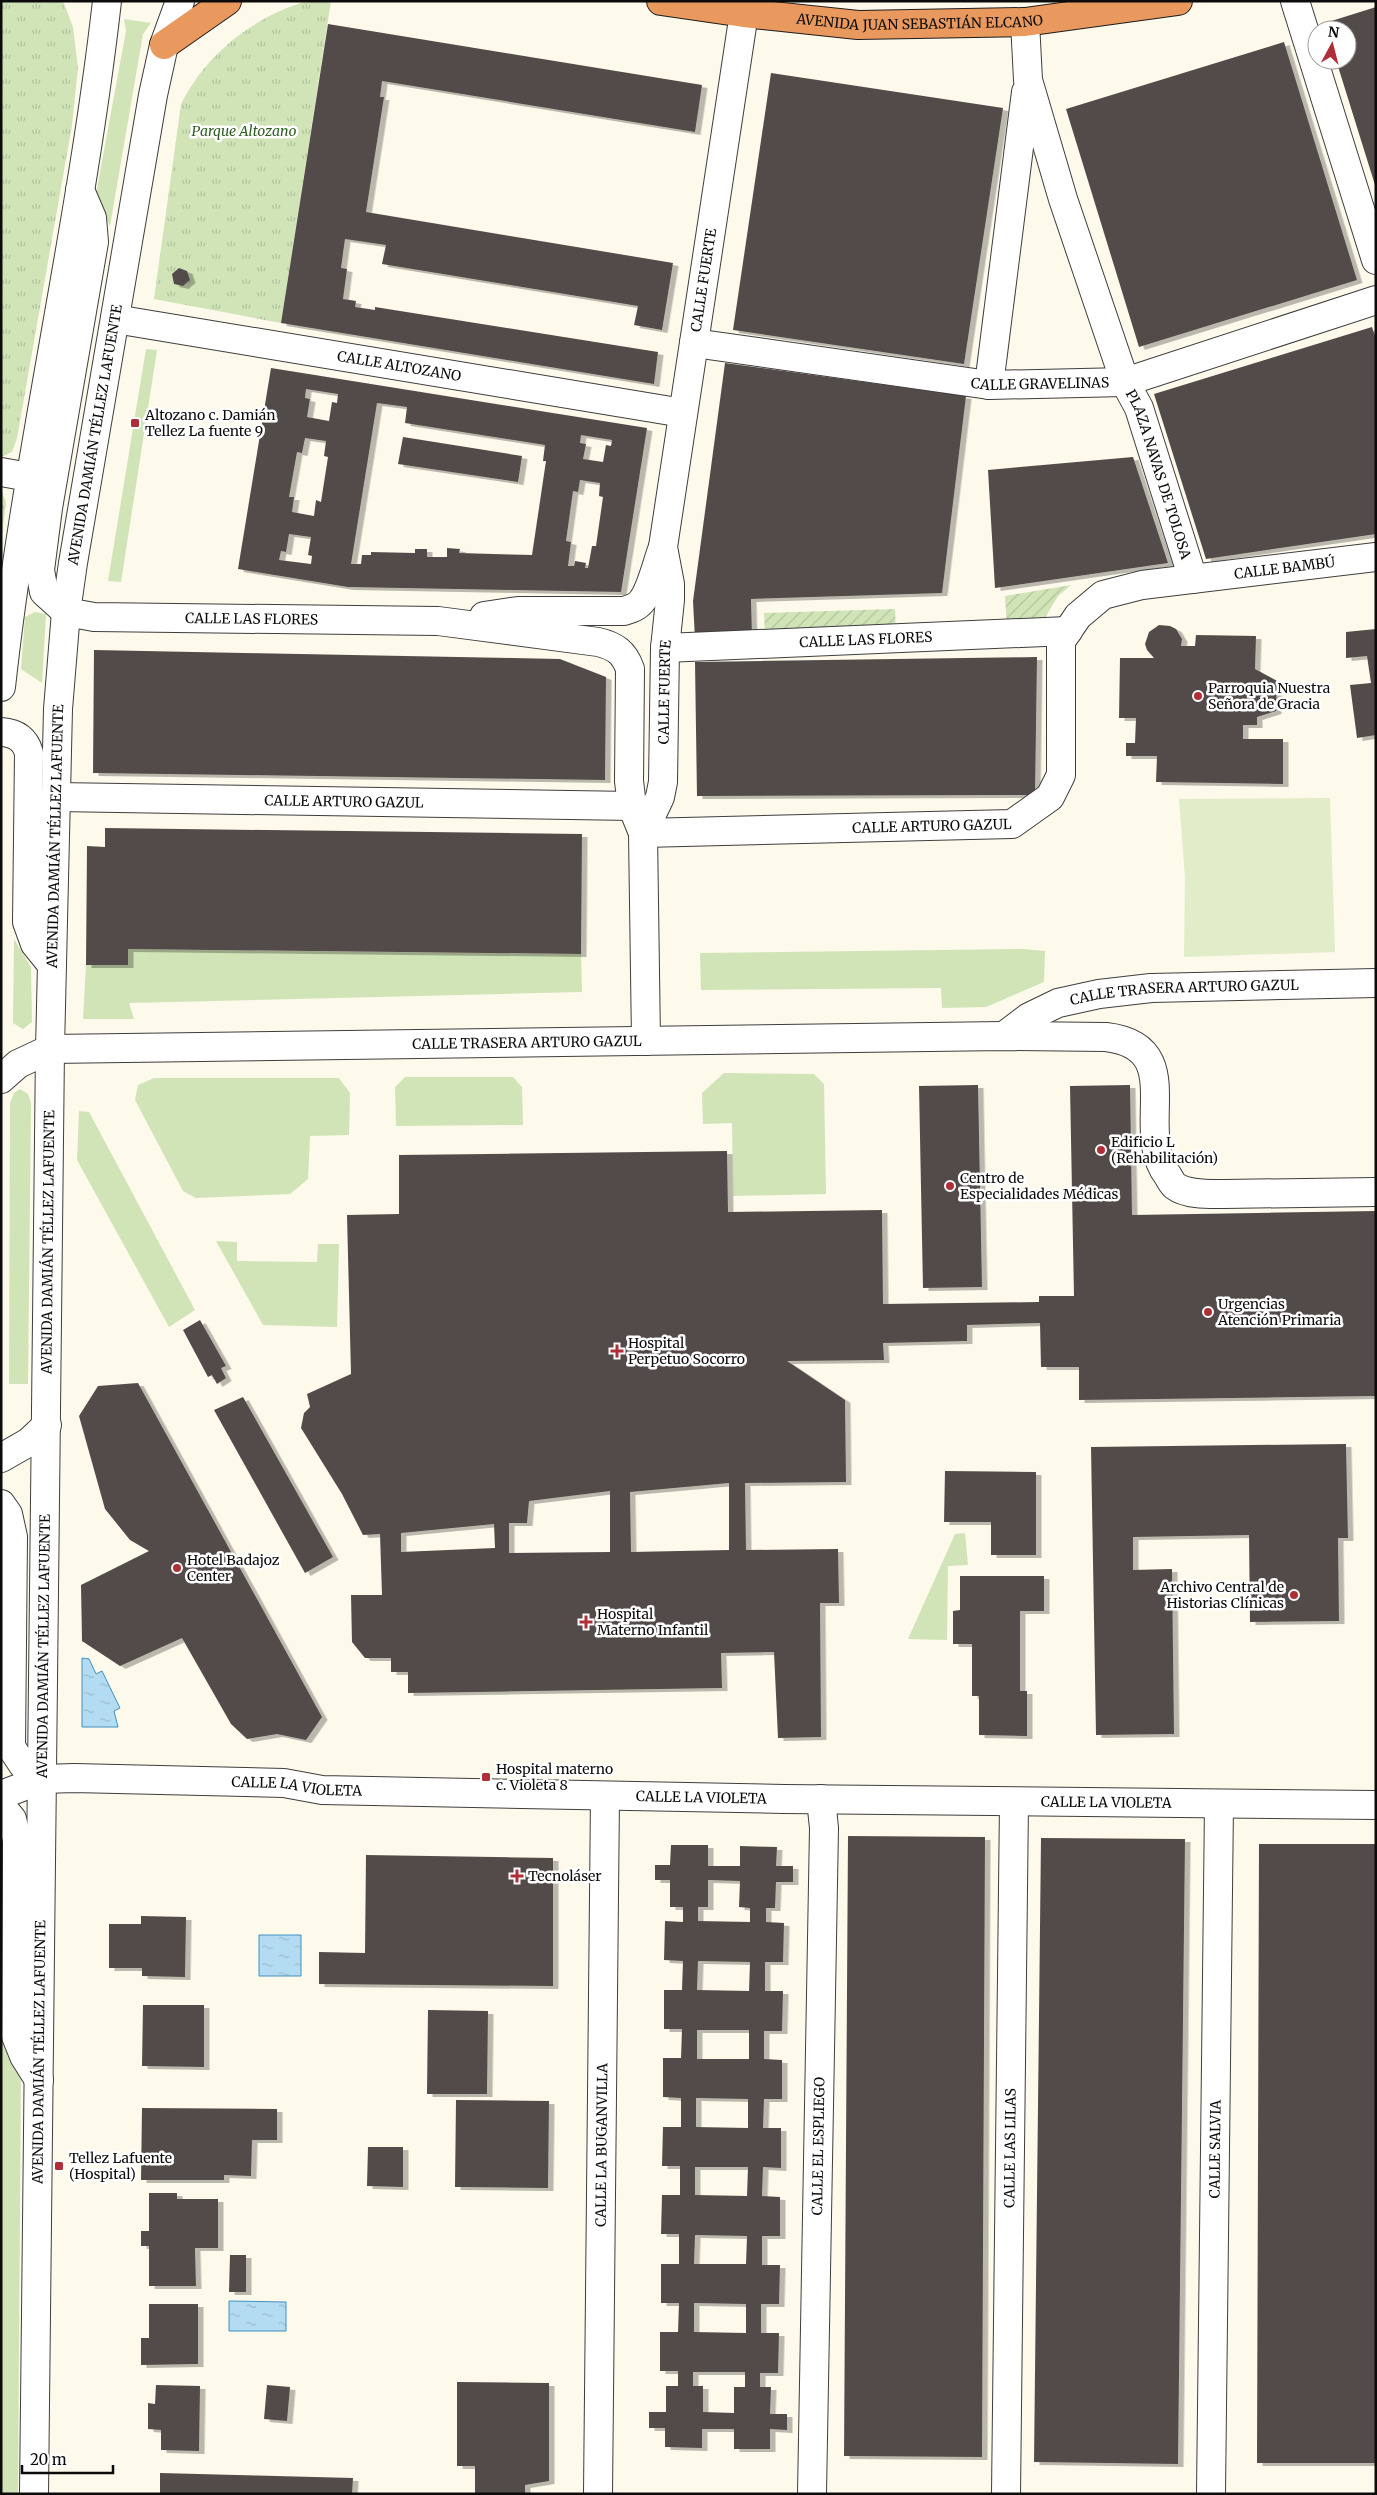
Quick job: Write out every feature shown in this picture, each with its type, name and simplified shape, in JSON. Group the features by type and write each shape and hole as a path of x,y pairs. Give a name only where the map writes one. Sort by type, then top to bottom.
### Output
{"highway":[{"path":"164,45 227,1"},
{"name":"AVENIDA JUAN SEBASTIÁN ELCANO","path":"661,1 744,13 858,25 1025,22 1178,1"}],"street":[{"path":"1,688 29,477 98,84 107,1"},
{"name":"AVENIDA DAMIÁN TÉLLEZ LAFUENTE","path":"34,2494 50,1049 58,709 66,612 153,95 164,45 180,1"},
{"path":"1295,1 1376,260"},
{"name":"CALLE FUERTE","path":"633,608 641,603 646,595 663,547 744,13"},
{"name":"PLAZA NAVAS DE TOLOSA","path":"989,385 1028,80 1025,22"},
{"name":"PLAZA NAVAS DE TOLOSA","path":"1028,80 1063,199 1124,382 1139,408 1194,579"},
{"path":"1013,203 1018,194 1026,187 1037,184 1047,186 1063,199"},
{"path":"66,612 44,592 41,583 41,564 48,508 94,242 92,218 80,190"},
{"name":"CALLE GRAVELINAS","path":"694,343 989,385 1124,382 1376,300"},
{"name":"CALLE ALTOZANO","path":"115,319 683,413"},
{"path":"1,472 29,477 41,490 48,508"},
{"name":"CALLE FUERTE","path":"643,833 660,797 663,782 665,648 670,584 663,547"},
{"name":"CALLE BAMBÚ","path":"1194,579 1376,557"},
{"name":"CALLE ARTURO GAZUL","path":"643,833 1012,824 1050,797 1062,775 1062,641 1078,616 1103,595 1142,585 1194,579"},
{"name":"CALLE LAS FLORES","path":"438,621 518,611 624,611 633,608"},
{"name":"CALLE LAS FLORES","path":"66,612 94,617 438,621 598,642 619,650 626,658 630,669"},
{"name":"CALLE LAS FLORES","path":"665,648 1068,631"},
{"name":"CALLE FUERTE","path":"630,669 629,781 632,806 643,833 646,1041"},
{"path":"1,732 12,733 24,740 29,753 27,922 35,944 52,965"},
{"name":"CALLE ARTURO GAZUL","path":"56,797 632,806"},
{"name":"CALLE TRASERA ARTURO GAZUL","path":"1004,1036 1029,1017 1058,1003 1099,994 1151,988 1376,984"},
{"name":"CALLE TRASERA ARTURO GAZUL","path":"50,1049 1106,1036 1122,1038 1137,1045 1147,1056 1154,1070 1155,1146 1161,1168 1175,1186 1199,1193 1224,1194 1376,1192"},
{"path":"1,1079 18,1064 50,1049"},
{"path":"1,1458 29,1442 47,1425"},
{"path":"1,1504 11,1521 13,1537 11,1747 24,1765 43,1779"},
{"name":"CALLE LA VIOLETA","path":"1,1795 43,1779 284,1783 322,1790 605,1796 1376,1806"},
{"name":"CALLE LA BUGANVILLA","path":"598,2494 605,1796"},
{"name":"CALLE EL ESPLIEGO","path":"812,2494 824,1828 821,1799"},
{"name":"CALLE LAS LILAS","path":"1006,2494 1014,1802"},
{"name":"CALLE SALVIA","path":"1211,2494 1219,1804"},
{"path":"1,1806 12,1819 17,1840 16,2036 24,2056 39,2080"}],"green space":[{"path":"1,1 63,1 73,27 78,68 72,125 17,438 12,452 1,457"},
{"name":"Parque Altozano","path":"307,1 331,1 281,323 154,299 181,104 191,86 204,69 233,40 250,27 268,17"},
{"path":"124,19 151,23 143,34 110,226 95,199 126,31"},
{"path":"146,349 157,350 121,582 108,581"},
{"path":"1,490 6,502 1,542"},
{"path":"1071,585 1058,596 1040,626 1007,628 1005,596"},
{"path":"895,609 896,632 765,637 764,613"},
{"path":"35,612 46,614 42,683 21,669 25,617"},
{"path":"1330,798 1335,952 1184,957 1185,877 1179,799"},
{"path":"14,939 31,967 32,1022 23,1029 13,1023"},
{"path":"128,949 581,954 582,992 129,1003 134,1019 83,1019 86,965 127,965"},
{"path":"1023,949 1045,951 1044,982 986,1007 942,1008 941,988 701,990 700,953"},
{"path":"724,1073 814,1074 824,1084 826,1194 733,1196 732,1123 703,1124 702,1093"},
{"path":"405,1077 513,1077 522,1087 523,1125 396,1126 395,1087"},
{"path":"154,1078 339,1078 350,1093 349,1135 310,1136 308,1179 290,1194 196,1198 183,1191 135,1100 138,1085"},
{"path":"20,1089 28,1094 31,1103 28,1384 9,1384 10,1103 14,1093"},
{"path":"79,1111 89,1112 195,1310 169,1327 77,1160"},
{"path":"216,1241 237,1242 237,1261 317,1262 318,1244 339,1244 337,1327 263,1325"},
{"path":"965,1533 968,1565 948,1566 947,1640 908,1639 955,1534"},
{"path":"1,2041 6,2042 21,2071 18,2494 1,2494"}],"water":[{"path":"82,1658 89,1659 96,1674 102,1671 120,1708 114,1711 118,1727 82,1727"},
{"path":"259,1935 301,1935 301,1976 259,1976"},
{"path":"229,2301 286,2302 286,2331 229,2331"}],"building":[{"path":"1376,7 1376,185 1339,70 1357,70 1357,20 1335,20"},
{"path":"328,24 702,85 695,132 382,81 380,97 384,97 366,212 673,263 662,330 634,325 638,306 382,264 386,245 345,239 341,268 347,269 343,299 356,301 355,307 375,310 375,307 658,352 654,384 281,323"},
{"path":"1284,42 1357,280 1139,347 1066,109"},
{"path":"771,73 1003,108 964,364 733,330"},
{"path":"179,268 187,271 190,280 183,286 174,284 172,274"},
{"path":"1372,327 1376,339 1376,534 1206,559 1154,394"},
{"path":"725,363 966,396 942,593 751,599 752,637 695,639 693,601"},
{"path":"271,368 647,428 621,592 348,587 238,569","holes":["306,389 338,394 337,403 332,402 329,421 307,417 310,399 305,398","377,403 407,407 405,423 545,445 543,461 546,461 532,555 459,553 460,549 447,548 447,557 427,557 427,549 415,549 415,553 371,552 371,555 362,555 361,564 351,564","581,435 612,440 611,446 606,445 603,462 583,459 586,444 580,443","305,438 326,441 324,456 328,457 321,502 316,500 314,516 292,512 294,497 289,497 297,452 302,453","580,480 600,483 599,496 603,497 596,546 592,546 588,568 585,568 586,563 575,561 574,566 568,566 571,542 566,541 573,491 578,492","289,534 311,537 308,555 312,556 311,564 279,560 281,551 286,552"]},
{"path":"403,437 522,456 518,482 398,464"},
{"path":"1133,457 1168,563 995,588 988,470"},
{"name":"Parroquia Nuestra Señora de Gracia","path":"1159,625 1170,626 1176,629 1182,639 1181,646 1195,646 1196,635 1256,636 1255,669 1277,681 1276,711 1257,717 1257,725 1243,725 1243,739 1283,739 1283,784 1156,782 1157,756 1126,756 1126,743 1135,743 1136,718 1119,718 1120,658 1154,658 1147,650 1145,644 1149,632"},
{"path":"1376,629 1376,735 1357,738 1350,685 1371,683 1367,656 1346,658 1346,632"},
{"path":"94,650 560,659 606,677 605,780 93,773"},
{"path":"1037,657 1035,795 697,796 695,662"},
{"path":"105,828 582,834 581,954 128,949 128,965 86,965 87,846 105,847"},
{"name":"Centro de Especialidades Médicas","path":"978,1085 982,1287 923,1288 919,1086"},
{"path":"1130,1085 1132,1215 1376,1211 1376,1396 1079,1400 1079,1367 1041,1367 1040,1323 967,1325 967,1341 883,1343 884,1360 787,1361 845,1400 846,1482 745,1483 746,1550 838,1549 839,1603 820,1603 821,1737 778,1738 774,1652 721,1653 722,1688 408,1693 408,1672 391,1672 391,1658 365,1658 352,1642 351,1595 382,1595 380,1534 363,1535 342,1494 301,1428 304,1413 310,1407 307,1394 351,1374 347,1215 399,1214 399,1155 727,1151 728,1212 882,1210 883,1304 1039,1302 1039,1296 1074,1296 1070,1086","holes":["729,1483 729,1550 631,1552 630,1492","610,1491 610,1552 509,1553 509,1523 527,1523 529,1501","494,1524 495,1548 401,1552 401,1533"]},
{"path":"200,1320 226,1366 221,1368 226,1378 217,1384 212,1375 208,1377 183,1330"},
{"name":"Hotel Badajoz Center","path":"138,1383 322,1717 306,1740 277,1734 247,1739 231,1724 182,1638 120,1666 82,1641 81,1585 149,1551 130,1540 105,1509 79,1416 98,1386"},
{"path":"243,1397 333,1557 305,1573 214,1410"},
{"name":"Archivo Central de Historias Clínicas","path":"1346,1444 1348,1538 1338,1538 1339,1621 1250,1622 1249,1535 1133,1537 1133,1570 1172,1569 1174,1734 1096,1735 1091,1447"},
{"path":"945,1471 1036,1472 1036,1555 991,1555 991,1522 944,1522"},
{"path":"960,1576 1044,1576 1044,1611 1020,1611 1020,1691 1027,1691 1027,1736 979,1735 979,1696 972,1696 972,1644 953,1644 953,1611 960,1610"},
{"path":"848,1836 985,1837 982,2457 844,2456"},
{"path":"1041,1838 1185,1839 1178,2464 1034,2462"},
{"path":"1259,1844 1376,1844 1376,2463 1257,2463"},
{"path":"671,1845 708,1845 708,1866 740,1866 740,1846 777,1847 776,1866 793,1866 793,1882 776,1882 775,1908 766,1908 766,1922 784,1923 783,1962 765,1962 765,1991 783,1991 782,2031 764,2031 764,2059 782,2060 782,2099 764,2099 763,2128 781,2128 781,2168 763,2167 762,2196 780,2197 780,2236 762,2236 762,2265 780,2265 779,2304 761,2304 761,2333 779,2333 778,2373 760,2373 760,2387 771,2387 770,2414 787,2414 787,2430 770,2429 770,2449 734,2449 734,2429 702,2429 702,2448 665,2447 665,2428 649,2428 649,2412 666,2412 666,2386 678,2386 678,2371 660,2371 660,2332 678,2332 679,2303 661,2303 661,2264 679,2264 679,2234 661,2234 662,2195 680,2195 680,2166 662,2166 663,2127 681,2127 681,2098 663,2097 663,2058 681,2058 682,2029 664,2029 664,1990 682,1990 683,1961 664,1960 665,1921 683,1922 683,1907 670,1907 670,1880 655,1880 655,1865 670,1865","holes":["708,1880 740,1881 739,1907 750,1908 750,1922 698,1921 698,1907 708,1907","698,1961 750,1962 749,1991 697,1990","697,2030 749,2030 749,2059 697,2059","696,2098 748,2099 748,2128 696,2127","695,2167 748,2167 747,2196 695,2195","695,2235 747,2236 746,2264 694,2264","694,2303 746,2304 746,2333 694,2332","693,2372 745,2372 745,2387 734,2387 734,2413 703,2412 703,2386 693,2386"]},
{"path":"366,1855 553,1858 553,1986 319,1984 319,1952 365,1953"},
{"path":"141,1916 186,1917 185,1977 142,1976 142,1968 109,1968 109,1924 141,1924"},
{"path":"143,2005 204,2005 204,2067 142,2066"},
{"path":"428,2010 488,2011 487,2094 427,2094"},
{"path":"456,2100 549,2101 548,2188 455,2187"},
{"path":"142,2108 277,2109 277,2140 252,2140 251,2176 224,2175 224,2180 141,2180"},
{"path":"368,2147 403,2147 403,2187 367,2186"},
{"path":"149,2193 177,2193 177,2199 218,2199 218,2248 195,2248 196,2286 149,2286 149,2246 141,2246 141,2231 149,2231"},
{"path":"230,2255 246,2255 246,2292 229,2292"},
{"path":"149,2304 198,2304 198,2364 141,2365 141,2338 149,2338"},
{"path":"457,2382 549,2383 549,2481 525,2485 525,2494 475,2494 475,2466 457,2466"},
{"path":"156,2385 200,2386 199,2451 161,2450 161,2430 148,2429 148,2403 155,2404"},
{"path":"267,2385 290,2387 287,2421 264,2419"},
{"path":"160,2473 353,2478 352,2494 160,2494"}],"place":[{"name":"Altozano c. Damián Tellez La fuente 9","path":"135,423"},
{"name":"Parroquia Nuestra Señora de Gracia","path":"1198,696"},
{"name":"Edificio L (Rehabilitación)","path":"1101,1150"},
{"name":"Centro de Especialidades Médicas","path":"950,1186"},
{"name":"Urgencias Atención Primaria","path":"1208,1312"},
{"name":"Hospital Perpetuo Socorro","path":"617,1351"},
{"name":"Hotel Badajoz Center","path":"177,1568"},
{"name":"Archivo Central de Historias Clínicas","path":"1294,1595"},
{"name":"Hospital Materno Infantil","path":"586,1622"},
{"name":"Hospital materno c. Violeta 8","path":"486,1777"},
{"name":"Tecnoláser","path":"517,1876"},
{"name":"Tellez Lafuente (Hospital)","path":"59,2166"}]}
